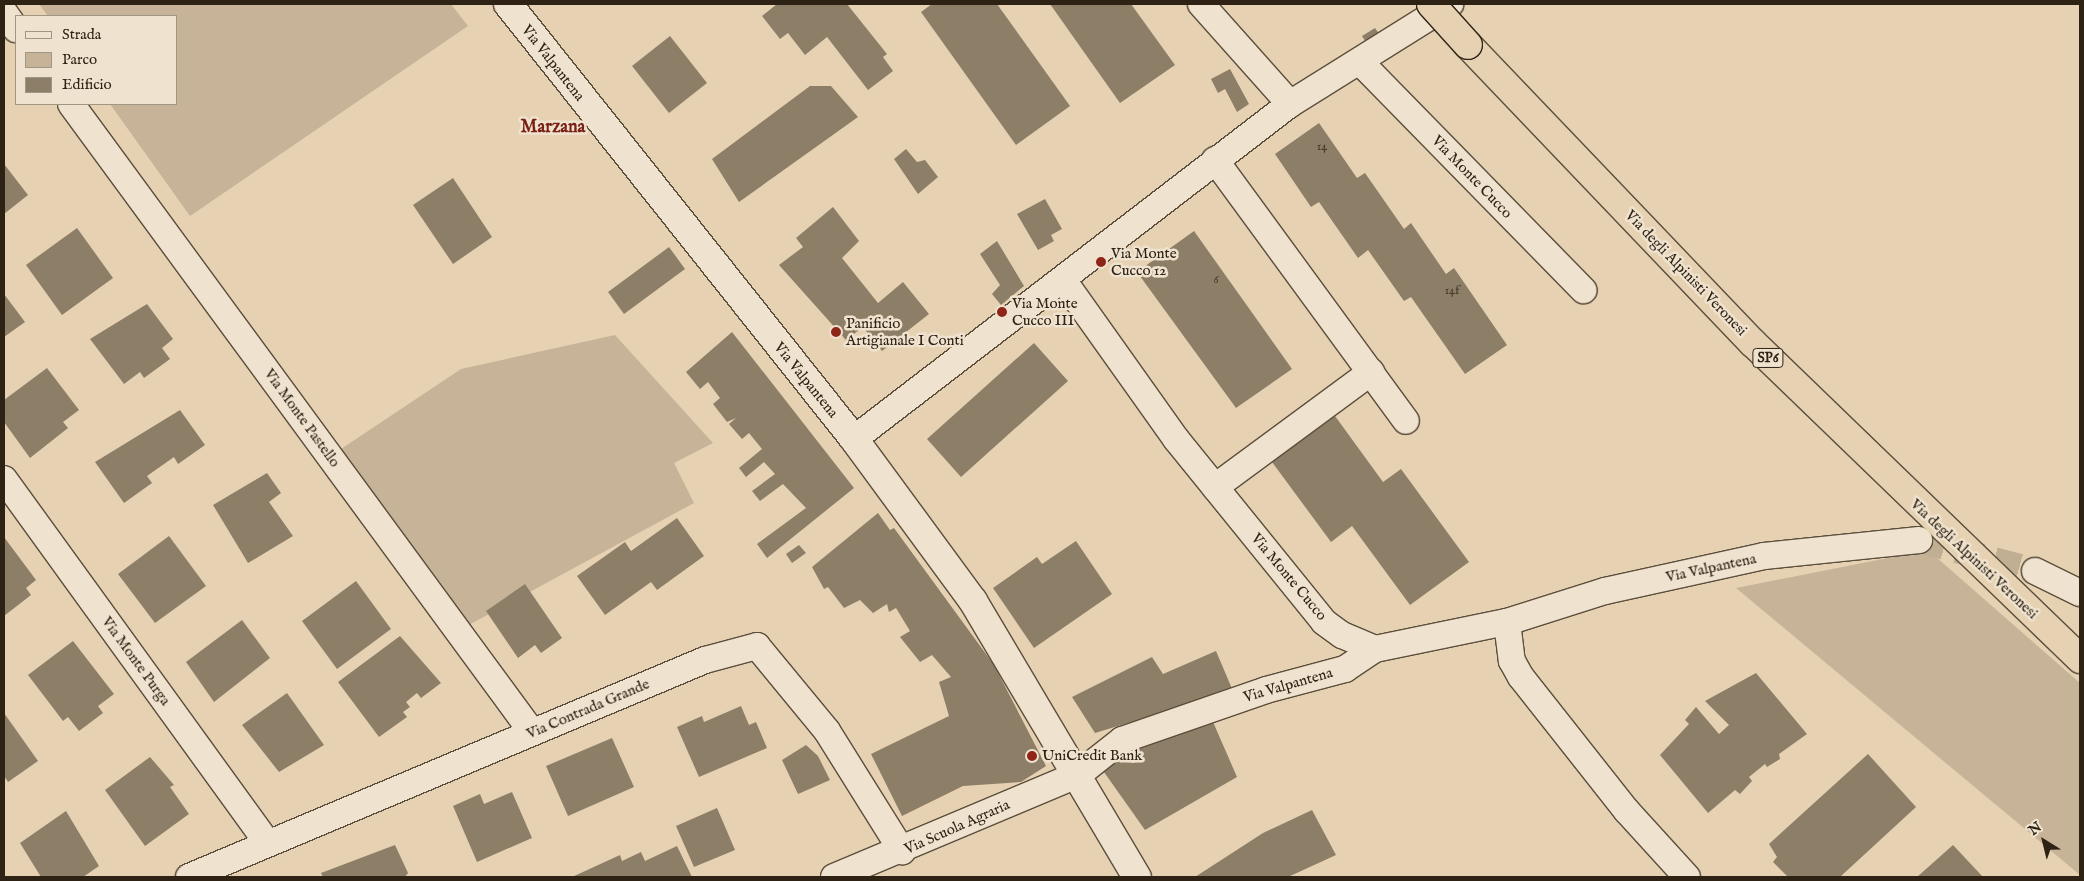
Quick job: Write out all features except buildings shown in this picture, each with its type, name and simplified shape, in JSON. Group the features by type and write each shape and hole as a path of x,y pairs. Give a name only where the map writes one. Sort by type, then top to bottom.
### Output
{"highway":[{"name":"Via degli Alpinisti Veronesi","path":"1431,4 1753,343 2080,659"}],"street":[{"name":"Via Valpantena","path":"508,4 854,439 973,601 1079,774 1137,877"},
{"path":"1201,4 1290,104"},
{"path":"854,439 1290,104 1361,63 1450,4"},
{"path":"4,12 15,28"},
{"name":"Via Monte Cucco","path":"1361,63 1583,290"},
{"name":"Via Monte Pastello","path":"72,105 532,732"},
{"path":"1215,160 1406,420"},
{"name":"Via Monte Cucco","path":"1063,280 1215,487 1324,622 1342,635 1375,649"},
{"path":"1215,487 1370,372"},
{"name":"Via Monte Purga","path":"4,479 267,842"},
{"name":"Via Valpantena","path":"1079,774 1122,740 1266,690 1345,669 1375,649 1507,622 1605,592 1764,556 1919,540"},
{"path":"2035,571 2080,593"},
{"path":"1507,622 1512,661 1520,677 1627,811 1687,877"},
{"name":"Via Contrada Grande","path":"189,877 267,842 705,660 756,646 827,731 902,851"},
{"name":"Via Scuola Agraria","path":"834,877 902,851 1079,774"}],"green space":[{"path":"39,4 451,4 468,26 190,216 111,105 178,105 178,15 47,15"},
{"path":"615,335 713,443 674,463 694,503 465,627 332,455 461,369"},
{"path":"1928,550 2080,683 2080,875 1736,588"}],"tunnel":[{"path":"1919,540 2035,571"}],"place":[{"name":"Via Monte Cucco 12","path":"1101,262"},
{"name":"Via Monte Cucco III","path":"1002,312"},
{"name":"Panificio Artigianale I Conti","path":"836,332"},
{"name":"UniCredit Bank","path":"1032,756"}],"district":[{"name":"Marzana","path":"553,128"}]}
